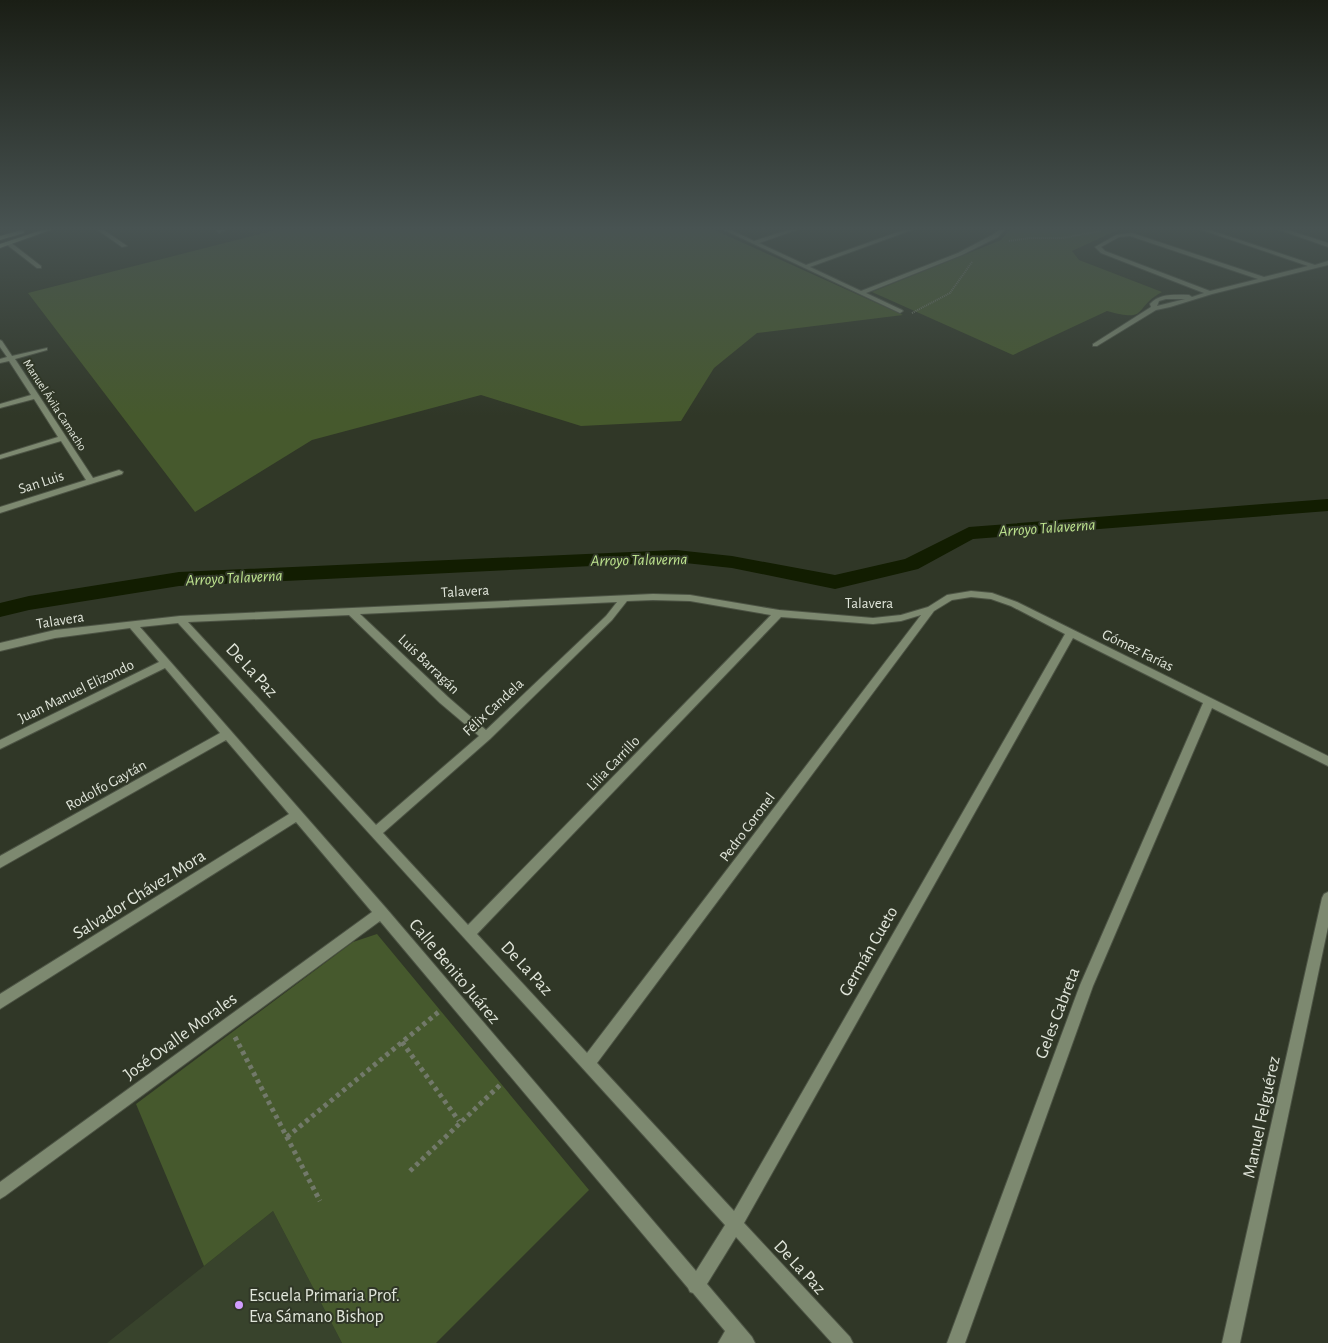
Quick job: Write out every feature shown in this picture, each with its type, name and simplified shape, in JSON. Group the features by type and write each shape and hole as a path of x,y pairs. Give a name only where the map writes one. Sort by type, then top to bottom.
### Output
{"street":[{"path":"855,291 900,311"},
{"path":"860,293 866,291"},
{"path":"1204,291 1210,293"},
{"path":"1095,345 1154,308 1168,306 1219,291"},
{"name":"Manuel Ávila Camacho","path":"0,342 90,481"},
{"path":"0,361 45,349"},
{"path":"0,406 35,396"},
{"path":"0,457 62,438"},
{"name":"San Luis","path":"0,510 119,472"},
{"name":"Gómez Farías","path":"931,609 950,597 971,594 992,596 1014,604 1070,634 1328,761"},
{"name":"Talavera","path":"0,647 55,634 180,619 625,598 690,598 779,613 874,621 901,618 931,609"},
{"name":"Félix Candela","path":"376,832 486,736 609,618 625,598"},
{"name":"Pedro Coronel","path":"588,1063 931,609"},
{"name":"Luis Barragán","path":"352,612 444,700 486,736"},
{"name":"Lilia Carrillo","path":"469,933 779,613"},
{"name":"De La Paz","path":"180,619 844,1343"},
{"name":"Calle Benito Juárez","path":"133,625 382,912 696,1286 736,1339"},
{"name":"Germán Cueto","path":"696,1286 734,1224 1070,634"},
{"name":"Juan Manuel Elizondo","path":"0,745 166,663"},
{"name":"Geles Cabreta","path":"956,1343 1087,985 1208,702"},
{"name":"Rodolfo Gaytán","path":"0,862 228,734"},
{"name":"Salvador Chávez Mora","path":"0,1002 297,815"},
{"name":"Manuel Felguérez","path":"1231,1343 1328,898"},
{"name":"José Ovalle Morales","path":"0,1191 382,912"}],"path":[{"path":"900,311 912,313 942,300 953,291"},
{"path":"287,1137 441,1010"},
{"path":"233,1032 320,1201"},
{"path":"402,1042 459,1121"},
{"path":"410,1171 501,1084"}],"shaded area":[{"name":"Escuela Primaria Prof. Eva Sámano Bishop","path":"273,1211 342,1343 107,1343 204,1266"}],"green space":[{"path":"37,291 849,291 903,315 757,333 714,368 681,421 581,426 481,395 312,440 195,512 28,293"},
{"path":"872,292 1162,292 1135,314 1120,314 1107,311 1013,355"},
{"path":"377,934 589,1190 436,1343 342,1343 273,1211 204,1266 136,1104 353,942"}],"waterway":[{"name":"Arroyo Talaverna","path":"0,610 29,603 179,579 676,556 732,562 835,582 911,564 969,533 1328,505"}],"place":[{"name":"Escuela Primaria Prof. Eva Sámano Bishop","path":"239,1305"}]}
